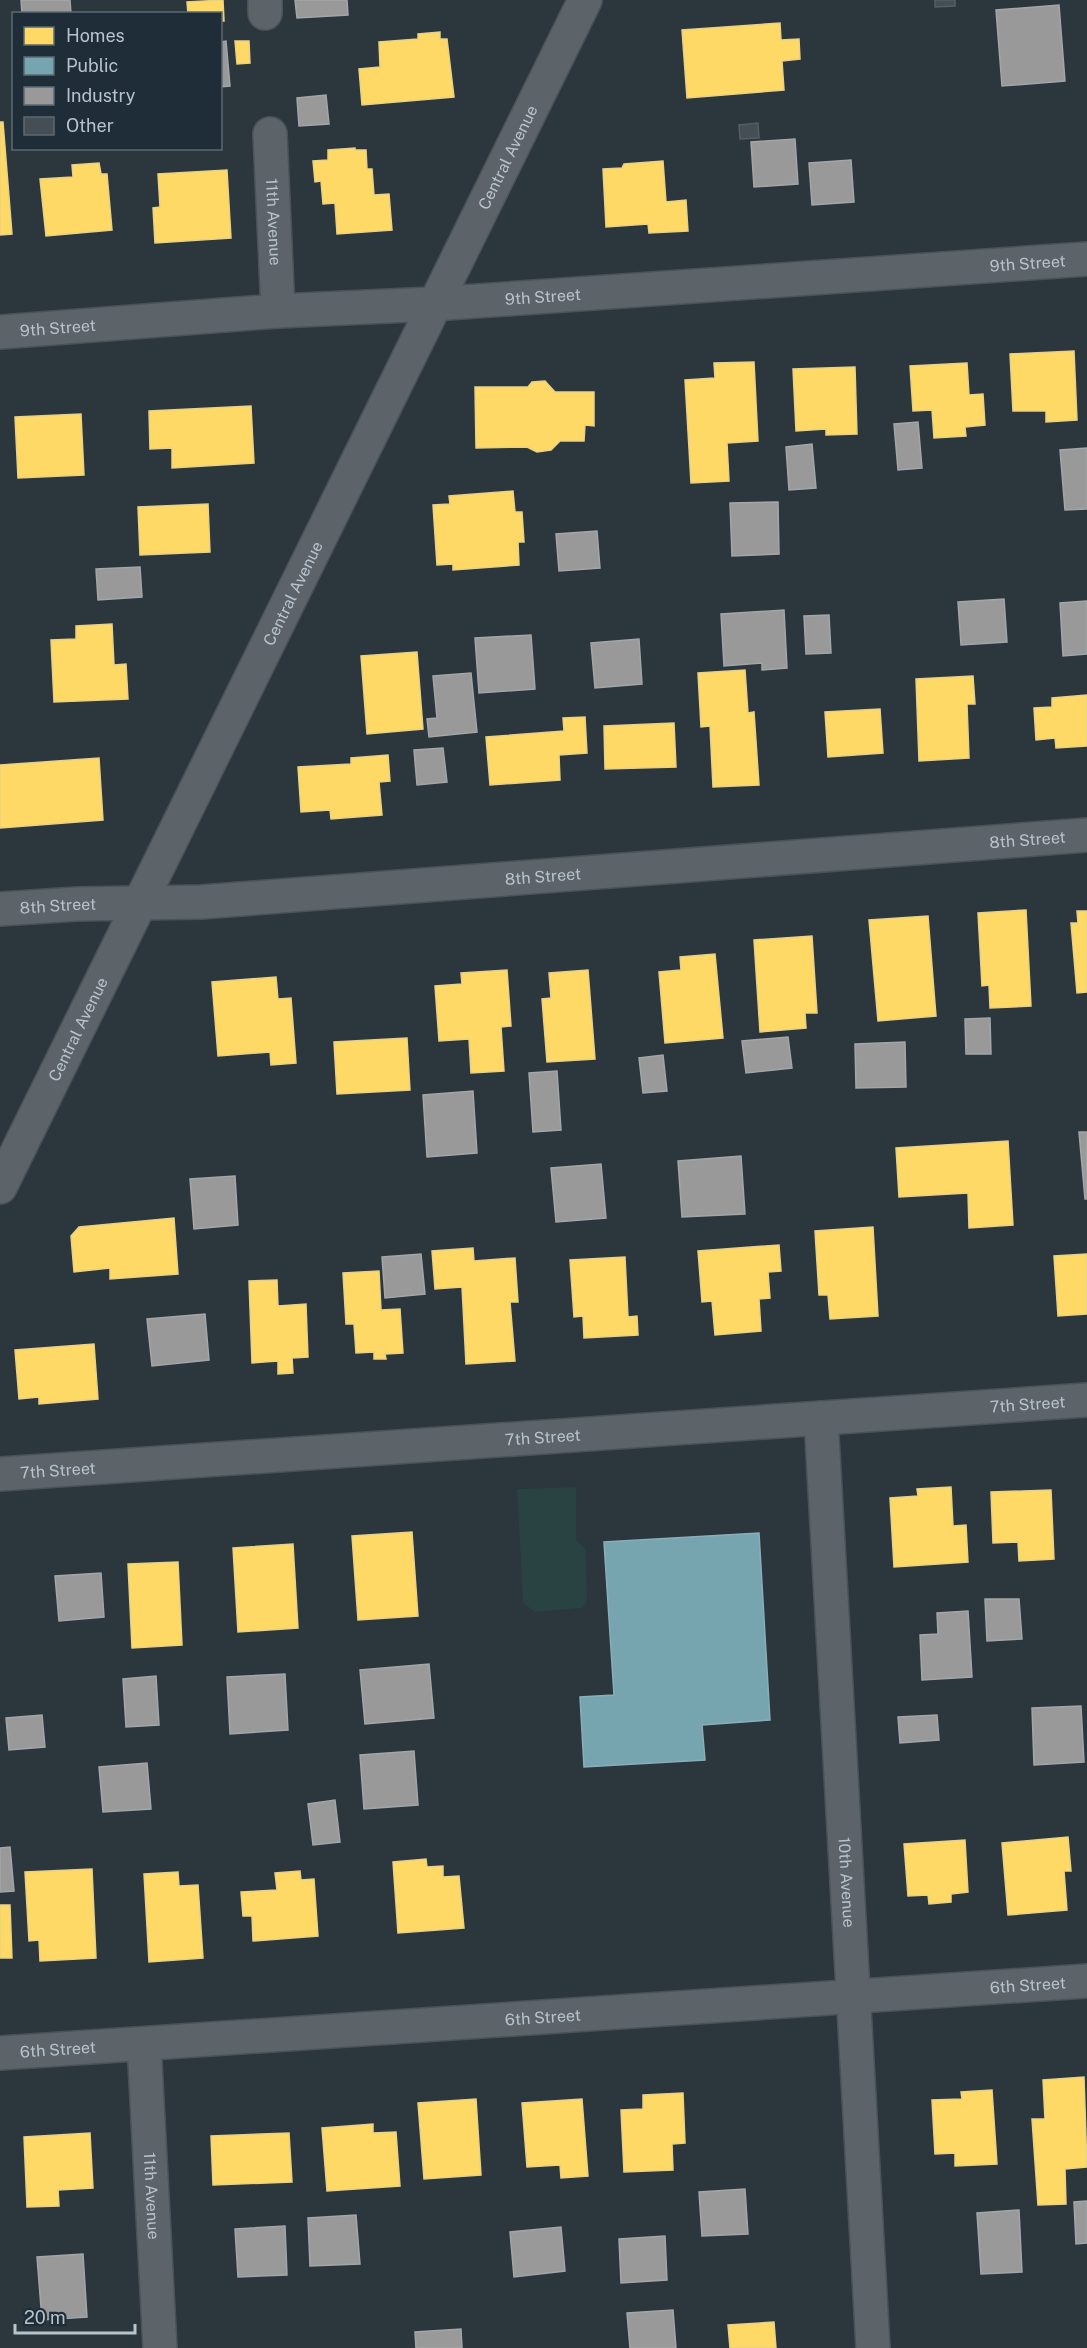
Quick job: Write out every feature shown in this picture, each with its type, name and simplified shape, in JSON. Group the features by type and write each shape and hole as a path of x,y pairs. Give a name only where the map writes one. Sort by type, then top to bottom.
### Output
{"street":[{"name":"Central Avenue","path":"0,1187 433,304 585,0"},
{"name":"11th Avenue","path":"270,134 278,311"},
{"name":"9th Street","path":"0,332 278,311 433,304 1087,259"},
{"name":"8th Street","path":"0,909 239,900 1087,835"},
{"name":"7th Street","path":"0,1474 1087,1400"},
{"name":"10th Avenue","path":"821,1418 873,2348"},
{"name":"6th Street","path":"0,2053 1087,1981"},
{"name":"11th Avenue","path":"144,2044 159,2348"}],"green space":[{"path":"576,1487 576,1540 586,1550 587,1602 582,1608 535,1612 523,1603 517,1489"}],"building: Homes":[{"path":"223,0 224,21 222,21 222,12 188,12 187,2"},
{"path":"780,23 781,40 799,39 800,59 782,61 784,90 687,98 682,30"},
{"path":"440,32 440,39 447,39 454,97 362,105 359,69 380,67 379,42 418,39 418,34"},
{"path":"235,41 249,41 250,63 237,64"},
{"path":"0,122 3,122 12,234 0,235"},
{"path":"355,148 355,150 366,150 367,169 372,169 374,195 389,194 392,230 337,234 335,203 323,204 321,181 315,182 313,161 328,160 328,150"},
{"path":"663,161 666,202 686,200 688,231 649,233 648,224 606,227 603,169 622,168 624,164"},
{"path":"99,163 101,174 107,174 112,230 46,236 40,179 73,177 72,165"},
{"path":"227,170 231,238 155,243 153,208 160,207 158,174"},
{"path":"1074,351 1077,420 1046,422 1046,411 1013,411 1010,354"},
{"path":"754,362 758,441 727,443 729,481 691,483 685,380 715,378 714,363"},
{"path":"967,363 969,395 983,394 985,425 965,427 966,436 934,438 932,410 913,411 910,366"},
{"path":"855,367 857,434 826,435 826,429 796,431 793,369"},
{"path":"545,381 555,392 594,392 594,426 585,425 584,441 560,441 551,450 537,452 527,447 476,448 475,387 528,387 532,382"},
{"path":"251,406 254,463 172,468 172,448 150,449 149,411"},
{"path":"81,414 84,475 18,478 15,417"},
{"path":"513,491 515,512 522,512 524,542 518,542 519,565 453,570 453,564 437,565 433,505 450,504 449,496"},
{"path":"208,504 210,552 140,555 138,507"},
{"path":"112,624 114,665 126,664 128,699 54,702 51,640 76,639 76,626"},
{"path":"417,652 423,729 367,734 361,656"},
{"path":"745,670 748,713 754,712 759,785 713,787 710,726 701,727 698,673"},
{"path":"973,676 975,704 967,704 969,758 919,761 916,679"},
{"path":"1087,695 1087,746 1056,748 1055,738 1036,740 1034,708 1052,707 1052,698"},
{"path":"880,709 883,753 828,757 825,712"},
{"path":"585,717 587,753 559,755 560,780 490,785 486,737 564,731 563,718"},
{"path":"674,723 676,767 605,769 604,726"},
{"path":"388,755 390,781 379,782 382,815 331,819 330,810 301,812 298,767 351,764 351,758"},
{"path":"99,758 103,820 0,828 0,765"},
{"path":"1026,910 1031,1006 990,1008 989,985 982,986 978,913"},
{"path":"1077,911 1087,911 1087,992 1077,993 1071,923 1078,923"},
{"path":"928,916 936,1016 878,1021 869,920"},
{"path":"812,936 817,1013 805,1013 806,1028 760,1032 754,940"},
{"path":"715,954 723,1038 665,1043 659,972 681,970 680,957"},
{"path":"507,970 511,1026 501,1027 504,1071 471,1073 469,1039 439,1041 435,986 462,984 461,973"},
{"path":"588,970 595,1059 547,1062 542,999 551,998 549,973"},
{"path":"276,977 278,999 291,998 296,1063 271,1065 270,1052 218,1056 212,982"},
{"path":"407,1038 410,1090 337,1094 334,1042"},
{"path":"1008,1141 1013,1225 969,1228 968,1193 899,1197 896,1148"},
{"path":"174,1218 178,1274 110,1279 110,1268 74,1272 71,1236 79,1227"},
{"path":"873,1227 878,1316 830,1319 828,1295 819,1295 815,1231"},
{"path":"779,1245 781,1271 768,1272 770,1298 759,1299 761,1331 715,1335 712,1301 702,1302 698,1251"},
{"path":"473,1248 474,1261 515,1258 518,1302 510,1302 515,1361 466,1364 462,1287 435,1289 432,1251"},
{"path":"1087,1254 1087,1314 1058,1316 1054,1256"},
{"path":"625,1257 628,1317 637,1316 638,1335 584,1338 583,1316 574,1317 570,1260"},
{"path":"379,1271 381,1310 400,1309 403,1353 385,1354 386,1359 374,1359 374,1352 356,1353 354,1324 346,1324 343,1273"},
{"path":"277,1280 278,1306 306,1304 308,1357 292,1358 293,1373 278,1374 278,1361 252,1363 249,1281"},
{"path":"94,1344 98,1399 39,1404 39,1397 19,1399 15,1350"},
{"path":"951,1487 953,1526 966,1525 968,1562 894,1567 890,1498 918,1496 917,1489"},
{"path":"1051,1490 1054,1559 1019,1561 1018,1542 993,1543 991,1492"},
{"path":"412,1532 418,1616 358,1620 352,1536"},
{"path":"293,1544 298,1628 238,1632 233,1548"},
{"path":"178,1562 182,1645 132,1648 128,1564"},
{"path":"1068,1837 1071,1871 1064,1871 1067,1910 1008,1915 1002,1843"},
{"path":"965,1840 968,1892 951,1894 951,1902 929,1904 928,1895 908,1896 904,1844"},
{"path":"426,1859 427,1867 443,1866 443,1877 459,1876 464,1928 398,1933 393,1862"},
{"path":"92,1869 96,1958 40,1961 39,1940 29,1941 25,1872"},
{"path":"300,1871 301,1880 314,1879 318,1936 253,1941 252,1916 243,1916 241,1892 277,1890 275,1873"},
{"path":"178,1872 179,1886 198,1885 203,1958 149,1962 144,1874"},
{"path":"0,1905 10,1905 12,1958 0,1958"},
{"path":"1084,2077 1087,2167 1065,2169 1066,2204 1038,2205 1032,2119 1045,2119 1043,2080"},
{"path":"992,2090 997,2164 955,2166 955,2153 935,2154 932,2100 962,2099 961,2092"},
{"path":"683,2093 685,2143 672,2144 673,2170 624,2172 621,2110 643,2109 643,2095"},
{"path":"476,2099 481,2175 424,2179 418,2103"},
{"path":"582,2099 588,2176 561,2178 560,2165 527,2167 522,2103"},
{"path":"373,2124 373,2133 396,2132 400,2186 327,2191 322,2128"},
{"path":"90,2133 93,2188 58,2190 59,2206 27,2207 24,2137"},
{"path":"289,2133 292,2182 213,2185 211,2136"},
{"path":"774,2322 776,2348 730,2348 728,2325"}],"building: Public":[{"path":"759,1533 770,1720 702,1725 705,1760 584,1767 580,1697 614,1695 604,1542"}],"building: Industry":[{"path":"21,0 70,0 71,12 22,12"},
{"path":"295,0 347,0 348,15 297,18"},
{"path":"1059,5 1065,81 1002,86 996,10"},
{"path":"226,41 230,86 222,87 222,42"},
{"path":"326,95 329,124 299,126 297,98"},
{"path":"795,139 798,184 754,187 751,142"},
{"path":"851,160 854,202 812,205 809,163"},
{"path":"918,422 922,468 898,470 894,424"},
{"path":"812,444 816,488 789,490 786,447"},
{"path":"1087,448 1087,509 1065,510 1060,450"},
{"path":"778,502 779,554 732,556 730,503"},
{"path":"597,531 600,568 559,571 556,534"},
{"path":"140,567 142,597 98,600 96,569"},
{"path":"1004,599 1007,642 961,645 958,602"},
{"path":"1087,601 1087,654 1063,656 1060,603"},
{"path":"784,610 787,668 762,670 762,663 724,666 721,614"},
{"path":"829,615 831,653 806,654 804,616"},
{"path":"531,635 535,689 479,693 475,638"},
{"path":"639,639 642,684 595,688 591,643"},
{"path":"471,673 477,732 429,737 427,719 437,718 433,676"},
{"path":"443,748 447,782 417,785 414,750"},
{"path":"990,1018 991,1054 966,1054 965,1019"},
{"path":"788,1037 792,1068 746,1073 742,1041"},
{"path":"905,1042 906,1087 856,1088 855,1044"},
{"path":"663,1055 667,1091 643,1093 639,1058"},
{"path":"557,1071 561,1130 533,1132 529,1073"},
{"path":"473,1091 477,1153 427,1157 423,1095"},
{"path":"1079,1132 1087,1132 1087,1199 1085,1199"},
{"path":"741,1156 745,1214 682,1217 678,1161"},
{"path":"601,1164 606,1218 556,1222 551,1168"},
{"path":"235,1176 238,1225 194,1229 190,1179"},
{"path":"421,1254 425,1294 385,1298 382,1257"},
{"path":"205,1314 209,1360 152,1366 147,1319"},
{"path":"101,1573 104,1617 59,1621 55,1576"},
{"path":"985,1599 1019,1599 1022,1639 987,1641"},
{"path":"968,1611 972,1677 922,1680 920,1635 938,1634 937,1613"},
{"path":"429,1664 434,1718 365,1724 360,1670"},
{"path":"285,1674 288,1730 230,1734 227,1677"},
{"path":"156,1676 159,1725 126,1727 123,1679"},
{"path":"1081,1706 1084,1762 1034,1765 1032,1708"},
{"path":"42,1715 45,1747 9,1750 6,1718"},
{"path":"937,1715 939,1740 900,1743 898,1717"},
{"path":"414,1751 418,1805 364,1809 360,1755"},
{"path":"147,1763 151,1809 103,1812 99,1767"},
{"path":"335,1800 340,1842 313,1845 308,1804"},
{"path":"10,1847 14,1891 0,1892 0,1848"},
{"path":"745,2189 748,2234 702,2236 699,2192"},
{"path":"1087,2201 1087,2243 1076,2244 1074,2202"},
{"path":"1019,2210 1022,2272 981,2274 977,2213"},
{"path":"356,2215 360,2264 310,2266 308,2218"},
{"path":"285,2226 287,2275 238,2277 235,2229"},
{"path":"561,2227 565,2271 514,2277 510,2232"},
{"path":"665,2236 667,2280 621,2283 619,2239"},
{"path":"83,2254 87,2317 42,2320 37,2257"},
{"path":"673,2310 676,2348 630,2348 627,2313"},
{"path":"461,2329 462,2348 416,2348 415,2332"}],"building: Other":[{"path":"935,0 955,0 955,6 935,7"},
{"path":"758,123 759,138 740,139 739,125"}]}
